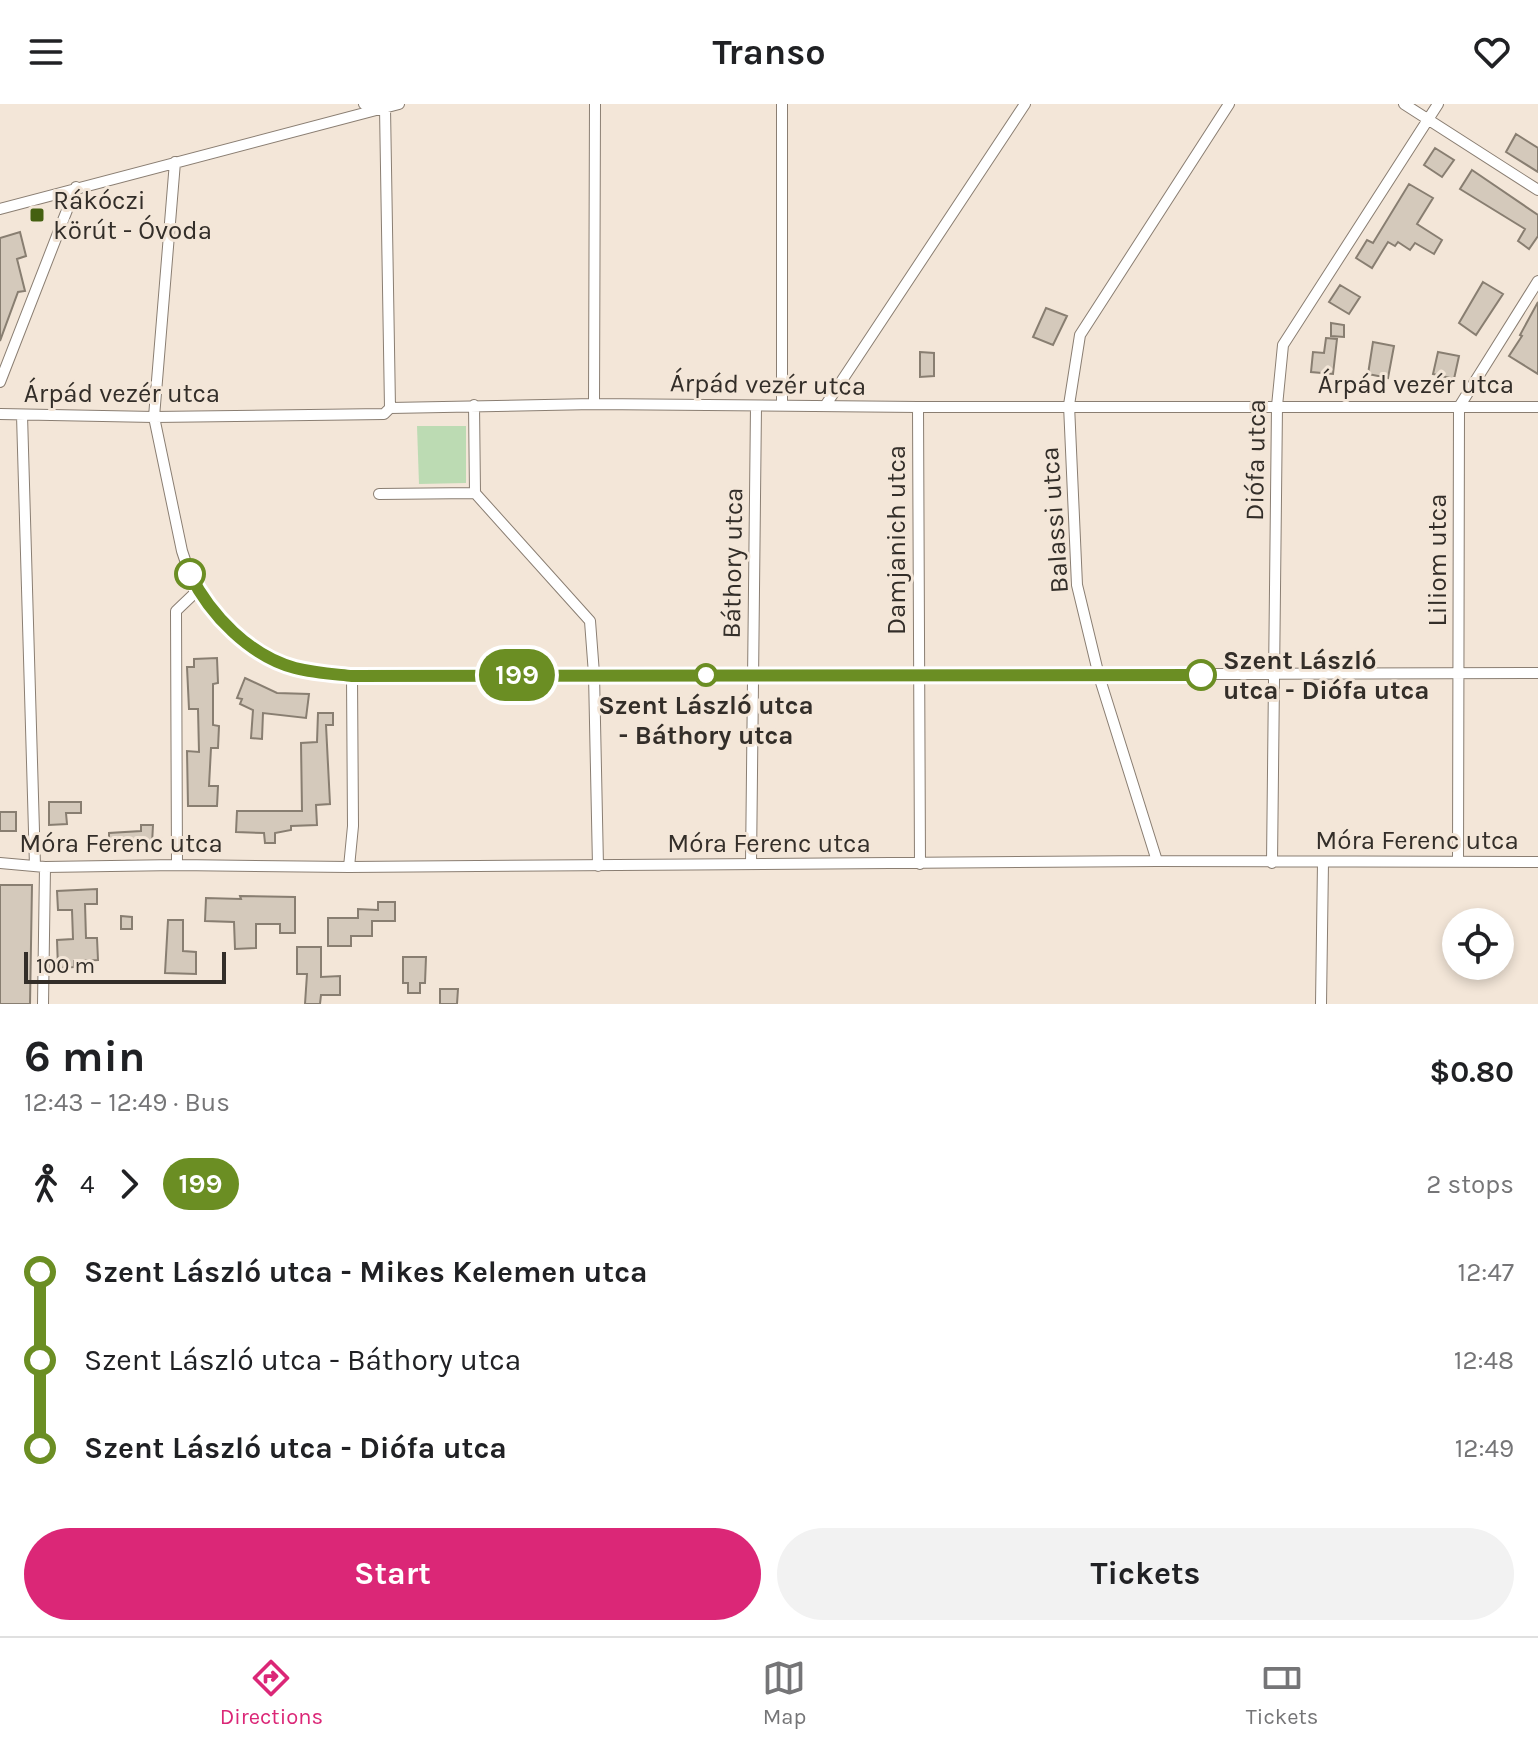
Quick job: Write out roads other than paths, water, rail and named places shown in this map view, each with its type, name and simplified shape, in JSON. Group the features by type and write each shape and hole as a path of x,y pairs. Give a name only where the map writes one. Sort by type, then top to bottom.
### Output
{"street":[{"path":"364,104 385,108"},
{"path":"0,209 399,104"},
{"path":"594,404 595,104"},
{"path":"782,104 782,405"},
{"path":"825,406 1025,104"},
{"name":"Balassi utca","path":"1157,861 1099,676 1077,585 1069,405 1080,335 1229,104"},
{"path":"1404,104 1538,190"},
{"name":"Diófa utca","path":"1272,863 1277,406 1283,345 1438,104"},
{"path":"385,108 390,408"},
{"path":"175,162 154,417 182,551 198,590 227,625 263,654 294,668 352,676 1538,673"},
{"path":"0,382 76,187"},
{"path":"1459,407 1538,281"},
{"name":"Árpád vezér utca","path":"0,414 154,417 384,414 390,408 594,404 1538,407"},
{"path":"474,405 475,493 590,621 598,866"},
{"name":"Báthory utca","path":"751,864 756,406"},
{"name":"Damjanich utca","path":"918,407 920,864"},
{"name":"Liliom utca","path":"1458,862 1459,407"},
{"path":"22,415 43,1004"},
{"path":"379,494 475,493"},
{"path":"177,865 176,611 198,590"},
{"path":"349,867 353,826 352,676"},
{"name":"Móra Ferenc utca","path":"0,863 40,866 349,867 1157,861 1538,862"},
{"path":"1321,1004 1323,862"}],"place":[{"name":"Rákóczi körút - Óvoda","path":"37,215"},
{"name":"Szent László utca - Báthory utca","path":"706,675"},
{"name":"Szent László utca - Diófa utca","path":"1201,675"}]}
